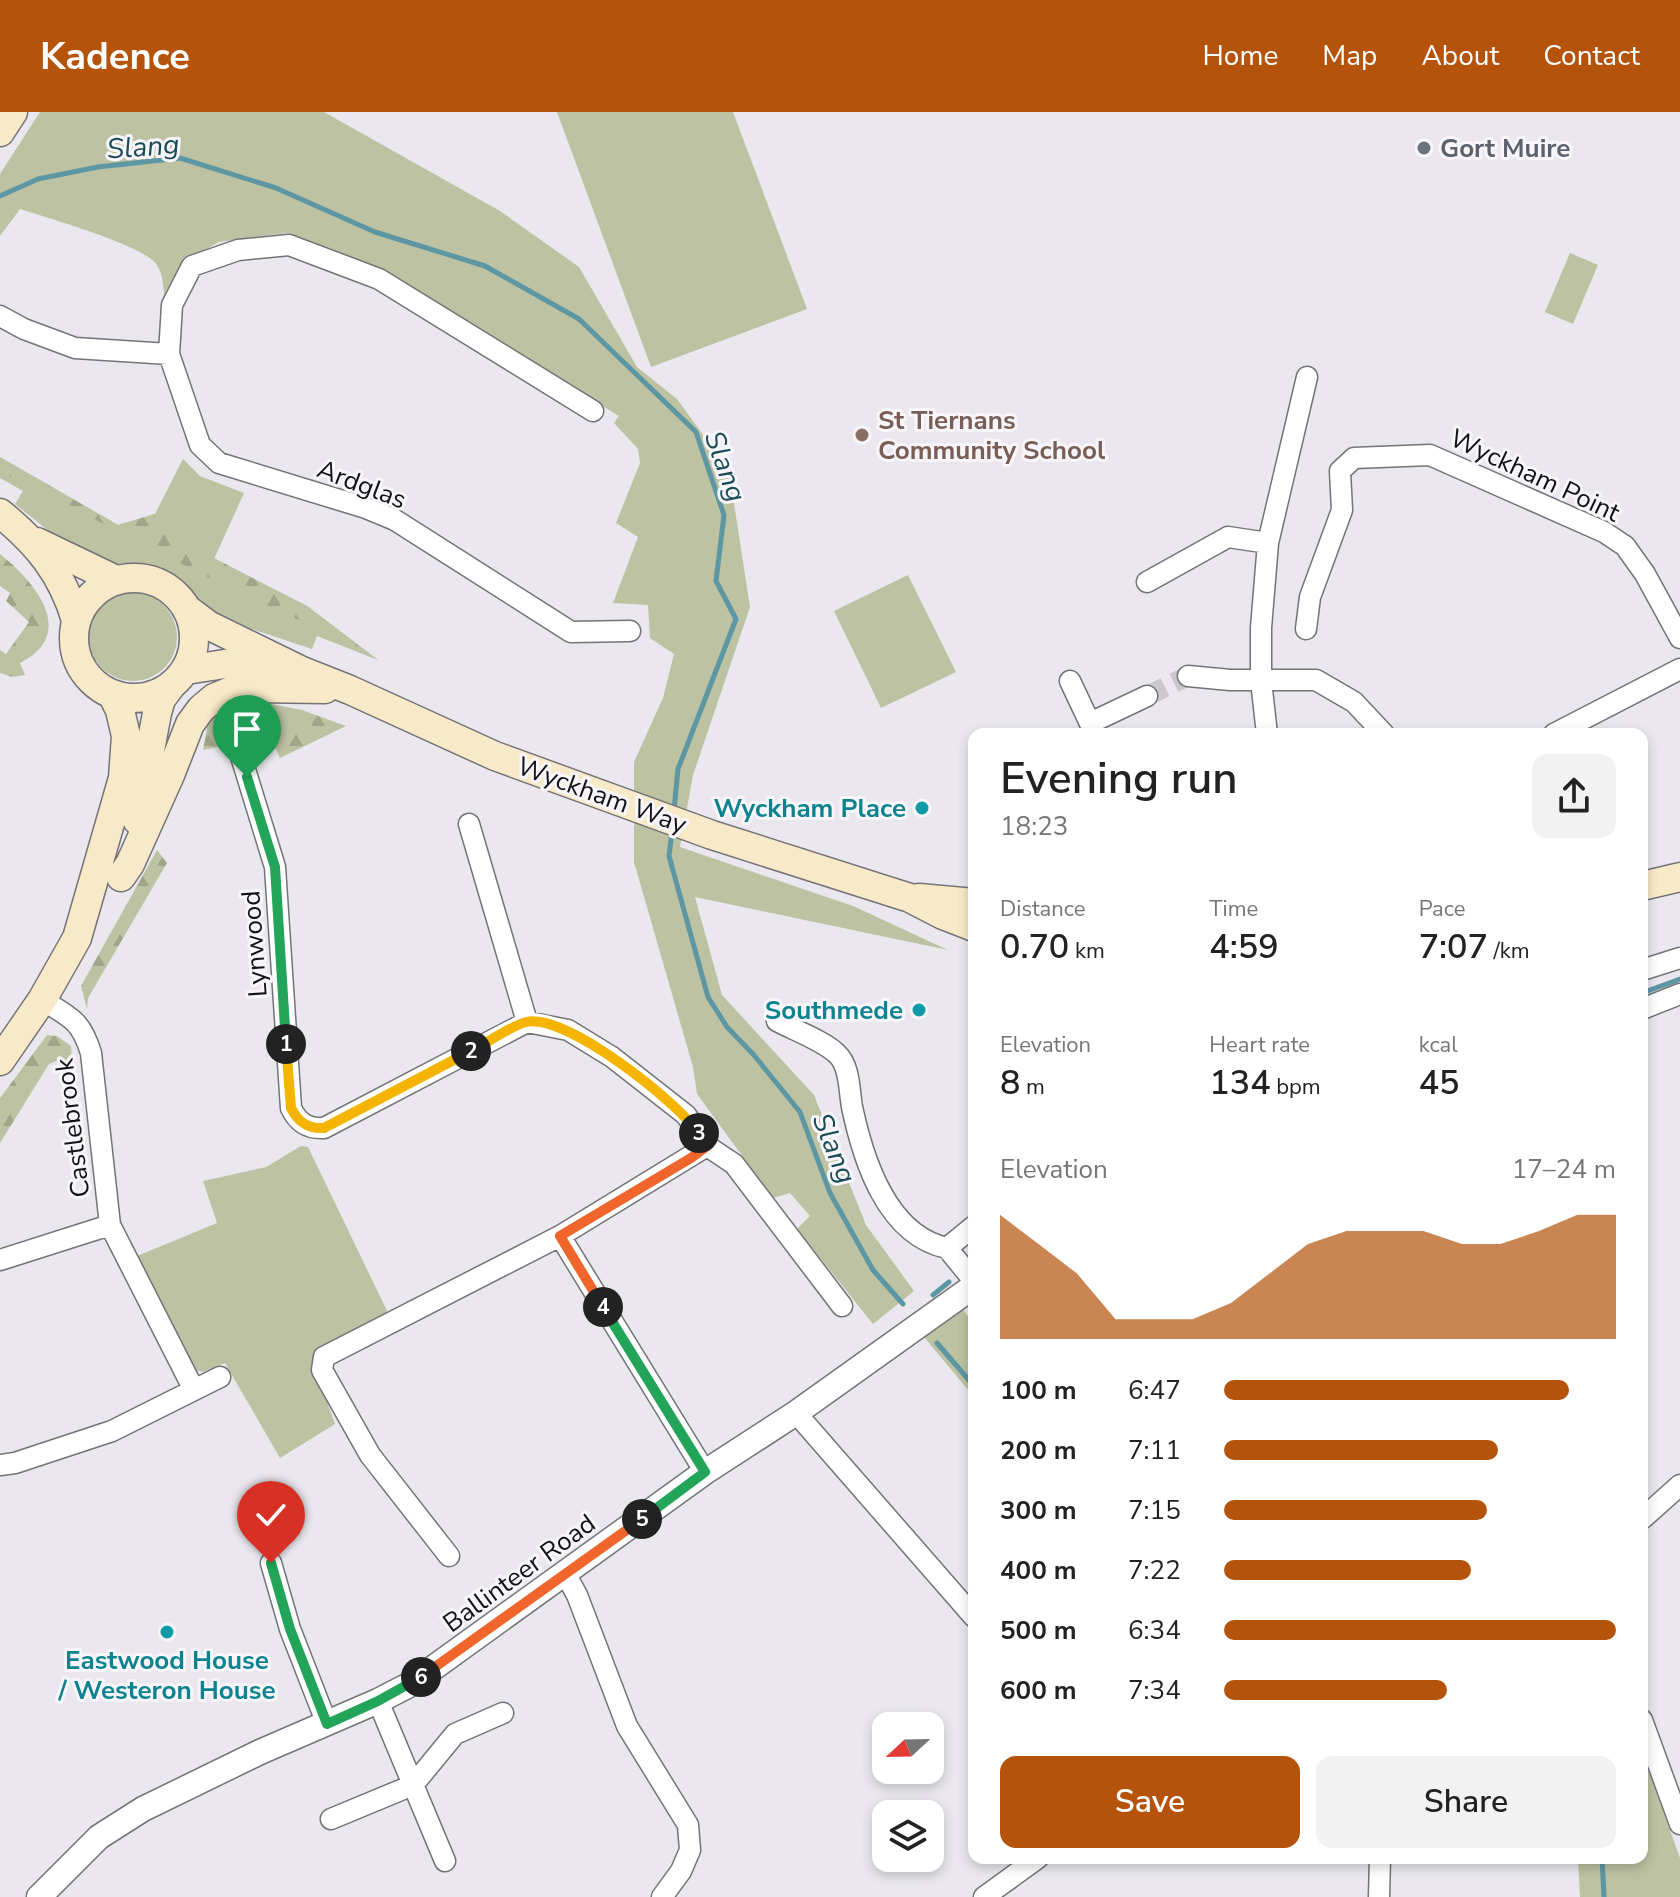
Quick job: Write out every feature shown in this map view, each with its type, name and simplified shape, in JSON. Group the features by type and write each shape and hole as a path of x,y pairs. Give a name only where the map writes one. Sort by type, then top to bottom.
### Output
{"main road":[{"path":"0,132 13,112"},
{"path":"0,513 32,540 116,580"},
{"path":"32,540 68,595 76,620 74,645 80,664 97,685 112,694 146,697 178,678"},
{"path":"76,620 90,597 116,580 144,578 162,584 177,595 188,610 194,628 194,646 178,678 161,699 140,812 121,877"},
{"name":"Wyckham Way","path":"188,610 208,625 302,671 495,756 712,835 910,898 968,925"},
{"name":"Wyckham Way","path":"178,678 231,663 302,671"},
{"path":"77,938 97,920 130,864 190,724 201,709 222,695 251,688 350,690"},
{"path":"0,1061 42,1000 77,938 123,778 126,736 120,710 112,694"},
{"path":"1648,885 1680,877"},
{"name":"Wyckham Way","path":"910,898 968,902"}],"street":[{"name":"Ardglas","path":"593,411 379,279 289,245 238,250 192,266 172,305 169,354 200,445 219,463 366,508 395,520 571,632 630,631"},
{"path":"0,316 24,329 75,348 169,354"},
{"path":"1266,728 1261,681 1261,628 1268,543 1307,377"},
{"name":"Wyckham Point","path":"1306,629 1310,597 1342,510 1340,471 1354,458 1430,455 1604,532 1625,546 1645,574 1680,638"},
{"path":"1147,582 1228,537 1268,543"},
{"path":"1566,728 1680,669"},
{"path":"1188,676 1261,681 1316,680 1354,702 1378,728"},
{"path":"1070,681 1092,728 1147,696"},
{"name":"Lynwood","path":"239,750 275,867 291,1108 295,1118 314,1128 324,1128 527,1022"},
{"path":"469,824 527,1022 568,1030 612,1057 686,1115 707,1146 734,1164 842,1306"},
{"path":"1648,968 1680,958"},
{"path":"1648,1007 1680,994"},
{"name":"Castlebrook","path":"42,1000 77,1022 89,1046 110,1225 194,1390"},
{"path":"777,1021 837,1053 844,1064 852,1108 871,1175 890,1207 919,1236 933,1245 947,1248 968,1276"},
{"path":"449,1556 370,1455 322,1370 324,1357 560,1236 707,1146"},
{"name":"Castlebrook","path":"0,1260 110,1225"},
{"path":"947,1248 968,1231"},
{"path":"560,1236 705,1472"},
{"name":"Ballinteer Road","path":"39,1897 99,1837 143,1809 240,1761 411,1684 705,1472 922,1325 968,1289"},
{"path":"0,1465 15,1463 112,1431 220,1377"},
{"path":"796,1413 968,1610"},
{"path":"1648,1514 1680,1485"},
{"path":"271,1563 294,1642 327,1724"},
{"path":"566,1575 577,1595 627,1726 688,1825 690,1850 681,1871 662,1897"},
{"path":"378,1701 445,1861"},
{"path":"331,1819 413,1785 455,1734 503,1713"},
{"path":"1648,1736 1680,1824"},
{"path":"984,1897 1030,1864"},
{"path":"1379,1897 1380,1864"}],"green space":[{"path":"40,112 324,112 500,211 579,267 637,367 677,399 729,471 750,607 693,775 680,847 853,906 948,950 695,897 722,995 814,1095 866,1225 914,1291 873,1324 797,1229 810,1216 790,1193 773,1198 697,1094 693,1067 634,862 634,762 663,698 674,654 650,638 648,605 613,603 638,537 616,523 640,463 638,449 614,423 619,416 387,275 329,248 287,233 219,242 181,263 164,295 160,272 148,257 94,233 20,209 0,236 0,174"},
{"path":"557,112 733,112 807,309 651,367"},
{"path":"1570,253 1598,265 1573,324 1545,312"},
{"path":"0,457 118,525 155,514 183,459 200,476 244,493 214,559 307,606 378,660 317,636 312,649 228,621 196,604 157,573 118,568 54,535 15,504 23,491 0,478"},
{"path":"0,457 118,525 155,514 214,558 307,606 378,660 310,623 280,614 0,471"},
{"path":"0,554 37,592 49,622 47,637 37,651 20,663 25,675 12,677 0,673 0,650 6,654 29,622 6,601 10,593 0,586"},
{"path":"908,575 956,672 881,708 834,611"},
{"path":"133,593 150,597 164,606 173,620 177,637 173,654 164,668 150,677 133,681 116,677 102,668 93,654 89,637 93,620 102,606 116,597"},
{"path":"261,702 302,710 346,726 280,758 270,736 203,750 208,723 224,708"},
{"path":"157,850 167,863 88,998 87,1009 81,986"},
{"path":"47,1035 57,1036 71,1046 74,1083 61,1059 49,1064 0,1143 0,1098"},
{"path":"301,1146 308,1147 389,1315 316,1371 335,1424 280,1458 225,1363 203,1372 194,1370 137,1256 217,1223 203,1181 266,1167"},
{"path":"963,1310 968,1316 968,1390 924,1337"},
{"path":"1648,1770 1680,1858 1680,1897 1580,1897 1578,1864 1648,1864"}],"waterway":[{"name":"Slang","path":"0,196 38,179 98,167 180,158 276,188 375,232 485,266 579,319 696,432 724,515 716,581 736,619 678,769 674,810"},
{"name":"Slang","path":"672,831 669,856 708,997 727,1027 800,1112 830,1193 873,1270 903,1304"},
{"name":"Slang","path":"1648,991 1680,979"},
{"name":"Slang","path":"933,1295 949,1282"},
{"path":"937,1343 968,1379"},
{"path":"1602,1864 1604,1897"}],"tunnel":[{"path":"1147,696 1188,676"}],"place":[{"name":"Gort Muire","path":"1424,148"},
{"name":"St Tiernans Community School","path":"862,435"},
{"name":"Wyckham Place","path":"922,808"},
{"name":"Southmede","path":"919,1010"},
{"name":"Eastwood House / Westeron House","path":"167,1632"}],"route":[{"path":"247,777 275,867 291,1108 295,1118 314,1128 324,1128 527,1022 568,1030 612,1057 686,1115 707,1146 560,1236 705,1472 411,1684 327,1724 290,1629 271,1563"}]}
